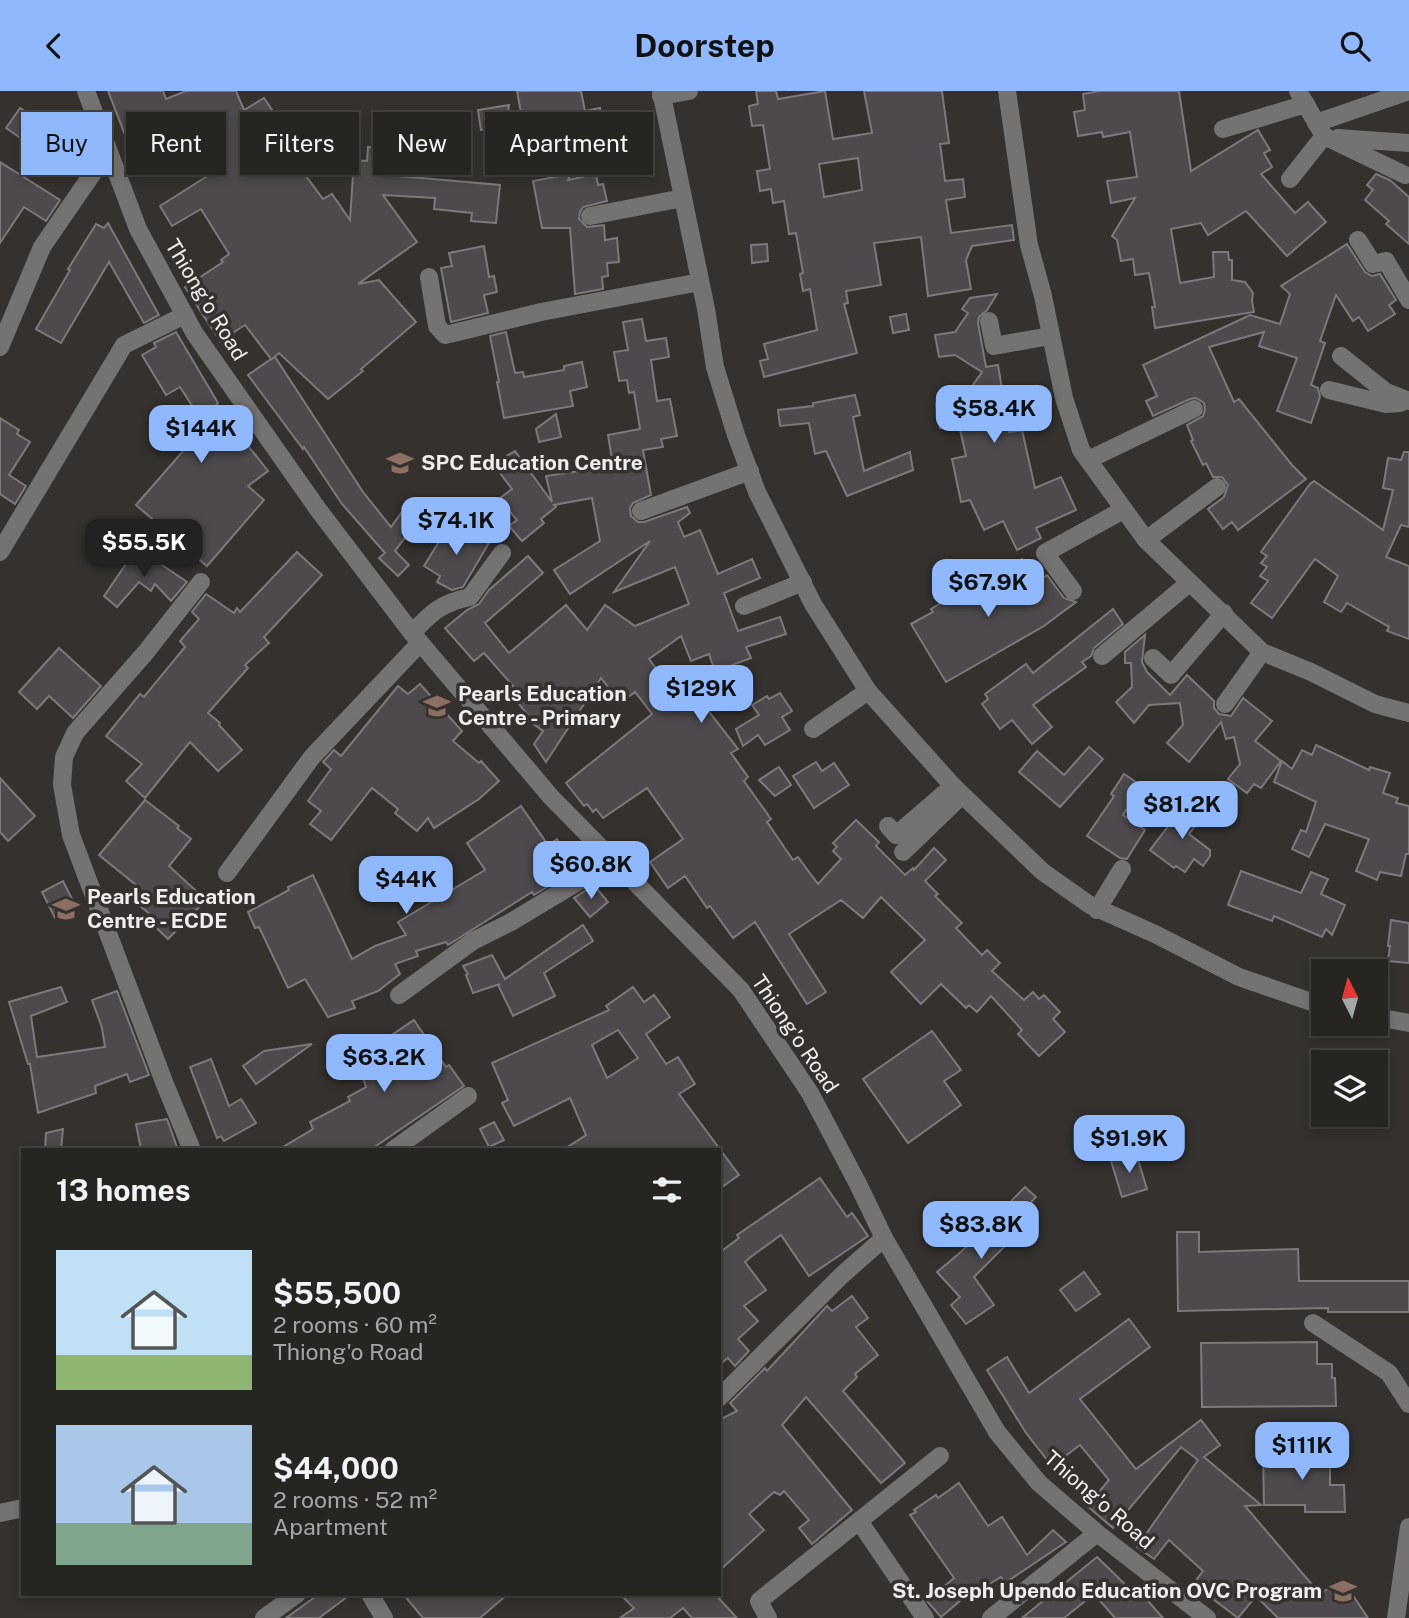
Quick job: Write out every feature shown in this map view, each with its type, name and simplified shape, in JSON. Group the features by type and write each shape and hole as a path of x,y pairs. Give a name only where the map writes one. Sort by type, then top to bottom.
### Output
{"street":[{"name":"Thiong'o Road","path":"86,91 94,112"},
{"path":"689,91 661,94 715,367 757,492 813,604 868,691 958,791 1043,871 1097,910 1155,933 1238,978 1311,1002"},
{"path":"1007,91 1029,245 1043,296 1064,398 1081,450 1146,541 1262,652 1311,672 1375,704 1409,713"},
{"path":"1290,179 1320,130 1409,91"},
{"path":"1223,129 1302,98 1320,130 1405,175"},
{"path":"1320,130 1409,143"},
{"name":"Thiong'o Road","path":"112,162 138,229 195,334 271,444 416,638 551,797 741,990 810,1093 884,1238 997,1432 1039,1483 1097,1533 1207,1618"},
{"path":"0,347 43,247 92,175"},
{"path":"590,216 683,198"},
{"path":"1358,240 1373,264 1386,261 1409,300"},
{"path":"429,277 437,326 446,335 541,313 700,282"},
{"path":"0,552 124,345 185,315"},
{"path":"989,321 994,346 1050,336"},
{"path":"1341,356 1386,392 1409,401"},
{"path":"1329,390 1386,404 1409,401"},
{"path":"1088,460 1194,409"},
{"path":"640,511 750,471"},
{"path":"1146,541 1217,487"},
{"path":"1073,591 1045,553 1123,510"},
{"path":"227,873 312,757 416,638 432,612 448,602 470,597 502,553"},
{"path":"191,1148 71,835 62,785 64,757 75,733 146,652 201,582"},
{"path":"744,606 803,582"},
{"path":"1102,656 1189,583"},
{"path":"1153,658 1171,675 1224,614"},
{"path":"1224,703 1262,652"},
{"path":"813,729 868,691"},
{"path":"888,825 896,835 958,791"},
{"path":"903,852 958,791"},
{"path":"399,995 473,941 511,922 614,860"},
{"path":"1097,910 1122,869"},
{"path":"1388,1019 1409,1023"},
{"path":"396,1148 468,1096"},
{"path":"721,1396 842,1275 884,1238"},
{"path":"1313,1323 1389,1373 1409,1404"},
{"path":"768,1618 759,1601 940,1456"},
{"path":"0,1513 21,1508"},
{"path":"859,1521 925,1618"},
{"path":"1396,1618 1409,1527"},
{"path":"992,1618 1097,1533"},
{"path":"264,1618 294,1596"},
{"path":"371,1596 384,1618"}],"building":[{"path":"108,91 163,91 166,99 186,91 236,91 244,110 264,98 273,112 240,112 240,175 305,175 323,199 332,194 350,220 353,175 359,175 359,160 367,161 368,147 373,147 373,175 500,185 496,223 471,221 472,213 434,209 435,198 383,195 417,242 358,284 379,280 416,322 328,399 279,353 272,359 275,357 363,492 391,527 402,512 416,523 395,551 409,565 398,576 379,558 385,553 342,504 304,447 303,449 248,375 271,359 245,325 220,341 185,287 223,262 221,260 229,254 201,209 172,226 160,206 209,175 226,175 226,112 126,112 126,138"},
{"path":"517,91 581,91 585,111 600,108 601,112 521,112"},
{"path":"756,91 776,91 778,99 825,91 833,139 872,133 864,91 942,91 949,143 940,144 945,181 963,179 965,197 946,200 951,233 1012,225 1014,240 972,246 966,260 971,289 928,296 921,237 874,243 881,285 846,291 848,303 844,304 857,353 764,377 760,361 768,359 764,344 817,330 810,289 803,291 800,274 803,273 796,233 789,234 784,201 773,203 771,189 760,191 757,171 770,169 763,125 752,126 749,106 758,104","holes":["858,158 862,190 824,197 819,164"]},
{"path":"1099,91 1179,91 1191,171 1258,130 1270,150 1264,153 1272,167 1261,174 1295,213 1308,202 1326,222 1287,256 1246,211 1208,235 1201,223 1171,229 1180,283 1214,277 1213,252 1228,252 1229,260 1232,260 1232,280 1245,282 1253,293 1254,312 1155,328 1152,307 1155,307 1149,273 1135,275 1133,259 1121,261 1117,240 1112,236 1135,198 1111,203 1107,181 1137,177 1130,132 1103,137 1102,132 1078,136 1074,112 1085,110 1083,94"},
{"path":"509,105 508,112 485,112 485,130 481,130 478,110"},
{"path":"20,108 26,112 21,112 21,138 6,128"},
{"path":"0,162 60,200 46,221 24,207 0,243"},
{"path":"1376,174 1390,180 1409,197 1409,244 1386,224 1389,221 1365,200 1373,190 1367,185"},
{"path":"566,175 570,175 568,180 596,175 598,185 603,184 607,201 583,207 579,219 587,227 604,225 605,240 617,238 619,262 607,263 608,276 602,277 603,289 575,294 570,228 542,228 533,181"},
{"path":"108,223 159,315 144,323 109,262 61,343 36,329 96,224 104,228"},
{"path":"767,244 768,261 752,263 751,245"},
{"path":"1347,244 1365,272 1372,276 1380,274 1396,300 1389,305 1395,314 1368,331 1359,317 1353,321 1336,295 1320,341 1325,343 1311,385 1318,388 1320,397 1311,423 1277,411 1297,358 1259,346 1264,332 1209,347 1234,402 1239,399 1306,479 1238,530 1232,522 1223,529 1208,509 1224,497 1228,485 1222,477 1213,477 1206,463 1203,465 1191,441 1193,440 1187,425 1203,416 1204,403 1196,398 1190,399 1153,416 1146,401 1157,396 1143,365 1250,315 1280,324 1290,294 1281,286"},
{"path":"484,246 489,277 494,276 497,292 484,295 488,313 451,322 441,268 452,266 449,253"},
{"path":"997,294 979,317 978,323 986,367 998,365 1009,432 1022,430 1035,488 1061,477 1076,510 1036,528 1041,538 1017,550 1003,521 984,530 970,500 961,502 952,459 966,456 959,425 940,428 936,404 950,401 948,395 968,392 982,372 955,355 939,357 935,335 955,332 968,313 962,309 970,298"},
{"path":"906,314 909,330 893,333 890,317"},
{"path":"642,319 646,341 666,338 669,357 651,360 657,401 670,399 677,436 661,439 663,447 643,450 651,495 633,503 630,508 631,516 638,522 644,522 687,507 690,513 678,522 684,537 700,530 718,574 752,559 760,578 724,593 738,631 780,617 786,634 746,647 751,658 732,665 735,674 718,680 709,654 691,661 681,636 649,659 669,686 682,677 738,749 731,753 748,777 744,781 771,819 767,822 793,860 798,857 818,884 841,859 833,851 837,847 833,843 856,820 879,842 876,846 905,875 913,868 914,870 934,848 946,860 925,881 938,894 935,896 962,923 956,928 982,955 987,950 1000,963 992,971 1024,1000 1033,992 1039,999 1044,995 1060,1012 1053,1019 1065,1032 1039,1056 1018,1034 1022,1030 991,996 977,1012 969,1005 966,1008 941,984 921,1004 891,972 925,940 881,897 863,918 841,900 789,934 826,992 807,1004 755,922 733,938 710,906 707,908 685,876 668,888 650,862 683,839 647,788 603,818 596,809 593,812 587,804 584,806 566,783 652,714 635,692 620,703 601,678 546,762 534,744 543,731 525,718 528,715 508,691 513,686 484,653 474,661 445,628 479,604 489,590 528,556 543,573 485,623 509,653 566,605 587,630 605,605 635,626 689,604 675,567 614,592 650,541 570,594 554,570 600,541 592,498 554,505 556,507 541,519 544,523 522,541 509,526 517,520 499,499 512,489 500,473 506,469 500,460 515,451 552,502 546,476 613,466 608,435 640,429 634,392 629,393 627,380 619,381 614,352 628,350 623,322"},
{"path":"176,332 218,403 216,405 268,471 248,486 264,500 207,566 136,505 205,426 180,387 166,395 142,355 156,347 154,343"},
{"path":"506,332 515,373 523,372 524,377 564,370 564,366 582,362 587,387 570,391 573,406 504,418 490,336"},
{"path":"855,395 860,415 853,417 864,471 910,452 913,470 847,496 826,451 815,454 809,423 780,426 778,410 813,406 813,403"},
{"path":"556,414 561,437 539,442 536,429"},
{"path":"0,418 19,430 17,434 30,442 9,475 26,486 15,504 0,494"},
{"path":"1404,452 1409,452 1409,527 1401,525 1386,557 1409,566 1409,639 1387,631 1389,627 1347,603 1341,612 1324,602 1338,576 1315,559 1272,618 1251,603 1268,581 1260,576 1267,567 1261,563 1267,556 1261,552 1310,484 1314,481 1383,530 1393,490 1383,488 1388,458 1401,460"},
{"path":"451,522 489,543 463,587 452,590 437,582 440,576 424,566"},
{"path":"137,548 187,582 171,601 155,584 151,591 139,582 117,607 104,596"},
{"path":"297,552 322,575 264,637 269,643 245,665 248,668 208,713 242,750 218,771 190,742 145,798 126,781 142,764 106,736 140,694 144,697 185,647 180,641 199,619 192,612 206,594 234,613 237,608 240,612"},
{"path":"1022,559 1038,581 1047,575 1064,598 1076,602 1044,626 946,682 911,624 976,582 980,590"},
{"path":"1113,609 1123,624 1094,648 1091,656 1082,662 1086,667 1033,705 1052,727 1032,744 1012,720 1000,729 982,704 988,699 985,694 1026,664 1033,673"},
{"path":"1145,635 1142,662 1147,672 1170,695 1187,675 1214,701 1214,708 1219,714 1231,716 1243,698 1272,721 1255,741 1281,761 1261,788 1254,784 1247,793 1228,779 1240,764 1234,737 1226,739 1221,722 1189,762 1167,743 1183,725 1180,703 1149,705 1134,723 1116,702 1132,687 1131,663 1125,663 1125,652"},
{"path":"59,648 101,686 73,718 49,696 37,709 19,692"},
{"path":"420,684 462,731 453,741 479,763 481,761 499,781 479,799 434,828 428,818 417,831 395,813 398,809 372,788 331,840 310,824 321,811 308,801 331,769 323,762 334,750 341,756 398,686 408,694"},
{"path":"780,693 792,711 782,717 790,730 765,745 758,735 743,746 736,729 759,715 752,705 767,696 769,699"},
{"path":"1316,745 1369,770 1370,767 1390,773 1383,793 1398,798 1396,803 1409,806 1409,854 1406,854 1401,876 1380,872 1377,880 1356,871 1369,839 1325,824 1309,857 1292,849 1301,830 1306,832 1316,802 1274,782 1282,761 1292,769 1302,750 1312,755"},
{"path":"1089,747 1103,759 1060,807 1019,772 1037,751 1064,775"},
{"path":"816,762 822,771 834,763 849,785 814,808 793,776"},
{"path":"779,767 791,785 775,796 759,780"},
{"path":"1124,774 1142,786 1123,815 1145,830 1127,859 1120,858 1087,836 1114,796 1111,794"},
{"path":"0,778 35,816 8,841 0,832"},
{"path":"145,800 179,826 177,828 191,839 169,866 206,900 168,939 146,918 150,914 127,896 136,885 99,855"},
{"path":"1186,803 1203,816 1189,834 1210,850 1210,856 1203,866 1194,859 1185,872 1176,866 1174,868 1150,850"},
{"path":"521,806 548,845 557,839 578,868 534,895 532,892 448,945 446,942 416,951 418,956 395,964 400,974 378,991 352,1001 355,1008 328,1017 305,979 288,988 259,927 255,928 248,912 313,875 352,959 375,946 406,935 398,922 485,870 467,843"},
{"path":"1241,871 1301,893 1311,872 1328,879 1321,894 1345,905 1332,935 1326,929 1322,937 1274,916 1272,921 1228,905"},
{"path":"63,881 76,907 55,918 42,892"},
{"path":"594,885 608,902 590,917 574,898"},
{"path":"1391,920 1409,923 1409,963 1388,961"},
{"path":"583,925 593,941 544,973 555,996 513,1016 498,985 500,984 473,993 463,966 492,955 505,979"},
{"path":"61,987 67,1002 31,1016 37,1057 105,1047 102,1028 92,1000 117,991 149,1075 130,1082 127,1074 95,1086 96,1093 38,1113 30,1064 9,1002"},
{"path":"633,987 644,1002 654,995 670,1017 646,1034 666,1064 678,1057 695,1084 679,1094 719,1148 566,1148 586,1135 570,1098 514,1126 502,1103 508,1100 492,1063 609,1010 606,1006","holes":["618,1030 638,1058 607,1078 592,1045"]},
{"path":"414,1020 446,1067 449,1065 464,1086 373,1148 281,1148 313,1129 310,1122 350,1101 348,1097 366,1087 352,1044 376,1039 377,1045"},
{"path":"932,1031 961,1070 944,1081 961,1105 908,1143 863,1079"},
{"path":"312,1044 256,1084 243,1066 264,1051"},
{"path":"211,1059 229,1106 241,1099 256,1123 224,1141 221,1136 217,1138 190,1067"},
{"path":"167,1119 177,1148 141,1148 136,1124"},
{"path":"494,1122 504,1140 489,1147 480,1129"},
{"path":"63,1129 61,1148 45,1148 46,1133"},
{"path":"721,1151 739,1175 721,1188"},
{"path":"1136,1153 1147,1189 1122,1197 1111,1161"},
{"path":"820,1178 847,1217 852,1213 868,1236 809,1276 781,1235 745,1262 766,1290 744,1306 758,1321 738,1339 749,1351 735,1366 728,1358 721,1363 721,1252 739,1238 737,1235"},
{"path":"1025,1187 1036,1197 1000,1234 1008,1243 974,1277 994,1305 966,1324 951,1305 960,1297 937,1272 962,1251"},
{"path":"1177,1232 1199,1232 1199,1252 1298,1249 1299,1281 1409,1281 1409,1312 1328,1312 1328,1308 1178,1311"},
{"path":"1084,1272 1100,1294 1076,1311 1060,1290"},
{"path":"852,1296 868,1318 856,1327 878,1355 855,1374 857,1377 843,1391 905,1463 881,1483 806,1397 782,1425 852,1510 812,1544 799,1528 809,1520 784,1491 780,1495 774,1492 749,1514 764,1530 721,1569 721,1419 737,1411 730,1403 765,1368 767,1371 827,1306 832,1311"},
{"path":"1129,1319 1150,1347 1080,1399 1136,1469 1201,1420 1220,1445 1204,1457 1261,1505 1245,1506 1320,1594 1342,1579 1368,1618 1278,1618 1256,1596 1238,1618 1193,1584 1203,1571 1169,1540 1154,1559 1137,1547 1198,1460 1181,1447 1113,1528 1087,1506 1109,1480 1080,1445 1052,1466 1026,1433 987,1370 1007,1357 1029,1393"},
{"path":"1317,1342 1317,1364 1332,1364 1336,1406 1202,1407 1201,1343"},
{"path":"1330,1453 1330,1485 1344,1485 1345,1512 1305,1512 1305,1505 1264,1505 1263,1454"},
{"path":"959,1483 988,1526 1002,1517 1027,1555 1053,1530 1066,1542 1005,1583 1001,1577 975,1593 973,1590 941,1617 927,1601 954,1578 910,1515 936,1495 938,1498"},
{"path":"1097,1557 1137,1596 1141,1593 1163,1618 1115,1618 1094,1594 1064,1618 1022,1618"},
{"path":"316,1596 348,1596 319,1618 286,1618"},
{"path":"405,1596 506,1596 480,1618 423,1618"},
{"path":"622,1596 717,1596 737,1618 692,1618 683,1608 670,1618 620,1618 634,1608"}],"place":[{"name":"SPC Education Centre","path":"400,463"},
{"name":"Pearls Education Centre - Primary","path":"437,706"},
{"name":"Pearls Education Centre - ECDE","path":"66,909"},
{"name":"St. Joseph Upendo Education OVC Program","path":"1343,1591"}]}
